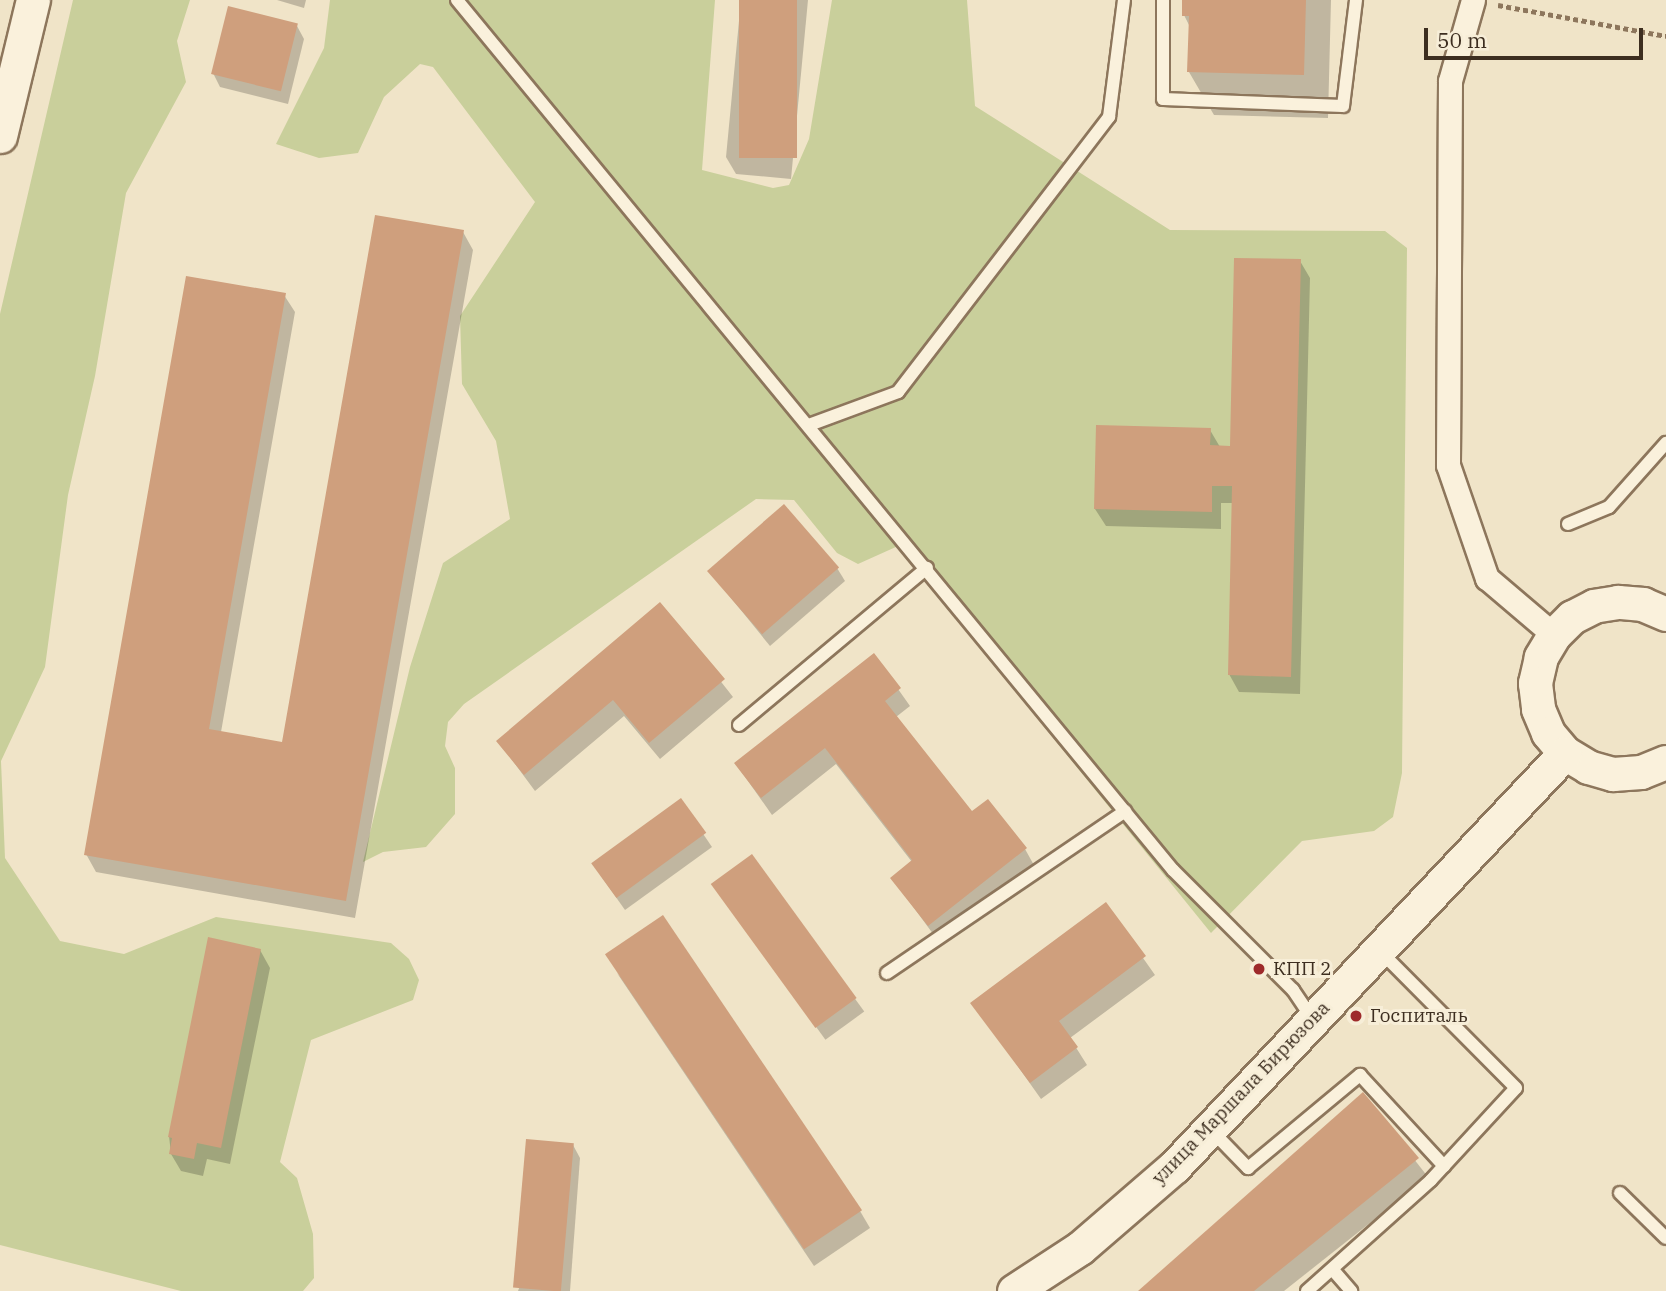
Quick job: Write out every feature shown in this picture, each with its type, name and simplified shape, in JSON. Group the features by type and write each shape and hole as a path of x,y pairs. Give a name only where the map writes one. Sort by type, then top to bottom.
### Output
{"street":[{"path":"0,136 33,0"},
{"path":"1480,1 1450,80 1448,465 1487,578 1554,635"},
{"path":"1666,614 1643,604 1594,606 1572,617 1554,635 1541,657 1536,696 1548,733 1565,753 1588,767 1614,774 1641,772 1666,762"},
{"name":"улица Маршала Бирюзова","path":"1014,1291 1080,1248 1174,1167 1565,753"}],"lane":[{"path":"457,0 1173,870 1293,990 1312,1018"},
{"path":"809,425 898,392 1109,117 1124,0"},
{"path":"1163,0 1163,99 1343,106 1356,0"},
{"path":"1568,524 1609,507 1666,443"},
{"path":"739,725 927,568"},
{"path":"887,973 1125,811"},
{"path":"1307,1291 1334,1270 1444,1166 1516,1088 1380,950"},
{"path":"1209,1128 1248,1168 1360,1075 1444,1166"},
{"path":"1620,1193 1666,1238"},
{"path":"1334,1270 1351,1291"}],"path":[{"path":"1480,1 1666,36"}],"green space":[{"path":"73,0 190,0 177,41 186,82 126,193 95,376 68,495 45,667 1,761 5,858 60,941 124,954 216,917 391,943 409,959 419,980 413,1000 311,1040 280,1162 297,1178 313,1234 314,1278 303,1291 181,1291 0,1245 0,314"},
{"path":"330,0 715,0 702,170 773,188 789,185 809,139 832,0 967,0 975,106 1170,230 1385,231 1407,248 1402,773 1393,817 1374,831 1302,841 1211,933 898,546 858,564 837,553 794,500 756,499 464,704 448,722 445,746 455,768 455,814 426,847 383,852 363,862 410,667 443,563 510,519 496,441 462,384 460,316 535,202 433,67 420,64 384,97 358,153 319,158 276,144 324,48"}],"building":[{"path":"739,0 797,0 797,158 739,158"},
{"path":"1182,0 1306,0 1304,75 1187,72 1189,16 1182,16"},
{"path":"228,6 298,23 281,91 211,74"},
{"path":"375,215 464,230 346,901 84,855 186,276 286,293 209,729 282,742"},
{"path":"1234,258 1301,259 1291,677 1228,675 1232,486 1212,486 1212,512 1094,509 1096,425 1211,428 1210,445 1230,446"},
{"path":"784,504 839,567 762,634 707,571"},
{"path":"660,602 725,679 649,743 613,700 524,775 496,741"},
{"path":"874,653 901,688 885,701 972,811 988,799 1027,848 928,926 890,878 912,860 825,748 761,798 734,763"},
{"path":"681,798 706,833 616,898 591,863"},
{"path":"752,854 857,998 815,1028 711,884"},
{"path":"1106,902 1146,956 1059,1021 1078,1047 1030,1083 970,1003"},
{"path":"663,915 862,1210 804,1249 605,954"},
{"path":"208,937 261,949 221,1148 197,1143 194,1159 169,1154 172,1138 168,1137"},
{"path":"1363,1092 1419,1158 1254,1291 1138,1291"},
{"path":"526,1139 574,1143 561,1291 513,1287"}],"place":[{"name":"КПП 2","path":"1259,969"},
{"name":"Госпиталь","path":"1356,1016"}]}
